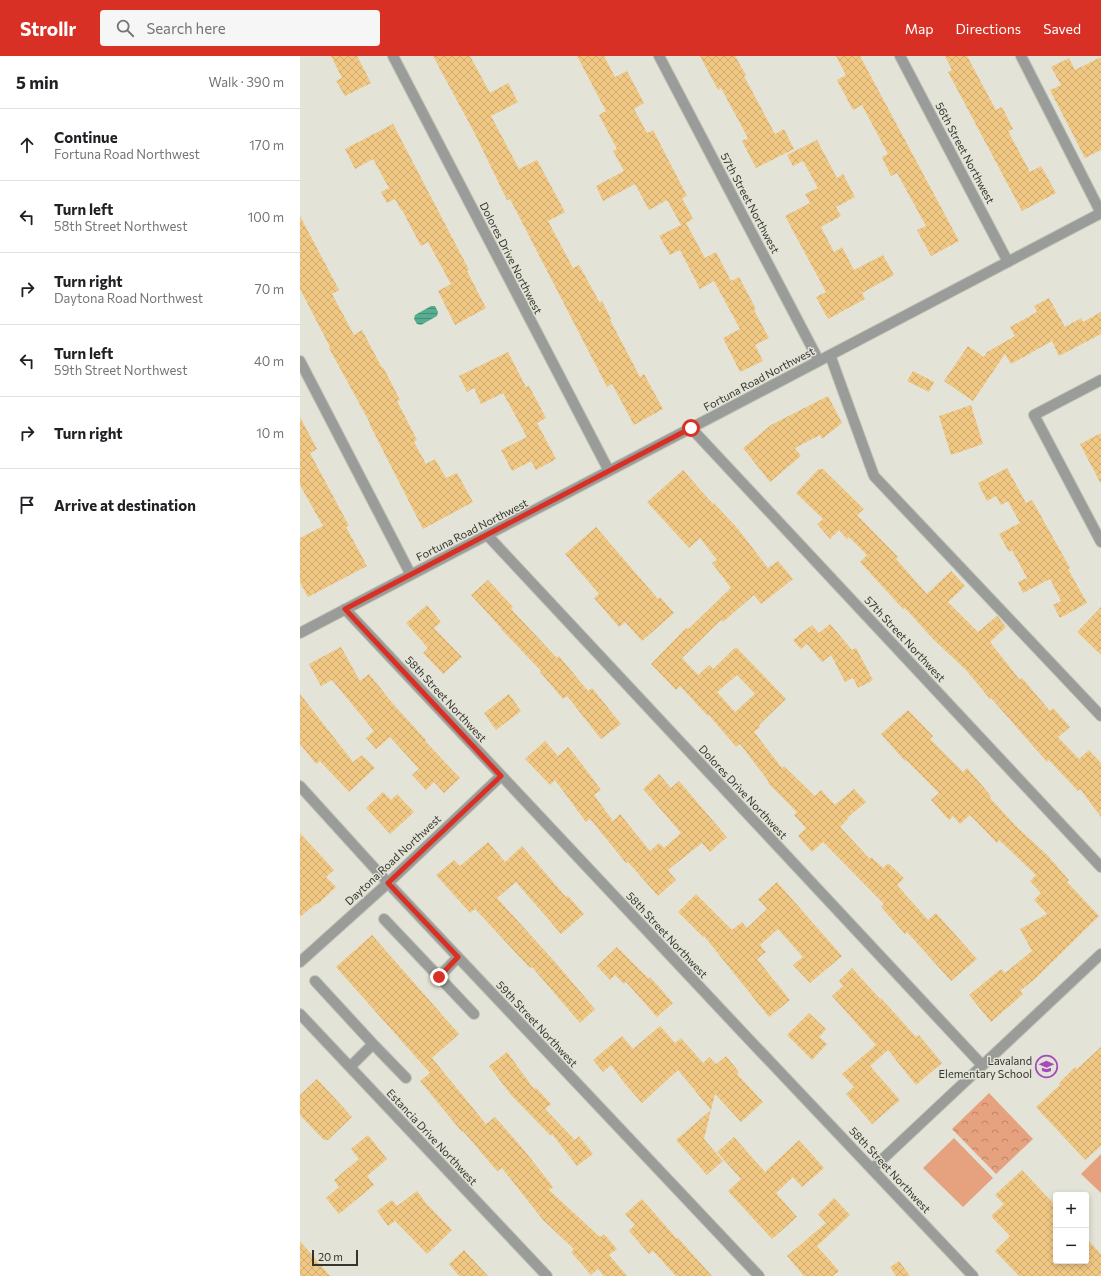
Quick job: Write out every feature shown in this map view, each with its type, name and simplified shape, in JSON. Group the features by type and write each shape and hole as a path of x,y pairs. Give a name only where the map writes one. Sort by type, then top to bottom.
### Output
{"street":[{"name":"Dolores Drive Northwest","path":"393,56 609,471"},
{"name":"57th Street Northwest","path":"660,56 819,361"},
{"name":"56th Street Northwest","path":"900,56 1008,262"},
{"path":"1021,56 1101,213"},
{"name":"Fortuna Road Northwest","path":"300,633 488,536 1101,213"},
{"path":"830,355 874,476 1101,716"},
{"path":"300,361 410,575"},
{"path":"1101,380 1034,415 1101,542"},
{"name":"57th Street Northwest","path":"691,428 1101,867"},
{"name":"Dolores Drive Northwest","path":"488,536 982,1065"},
{"name":"58th Street Northwest","path":"345,609 737,1028 973,1276"},
{"name":"Daytona Road Northwest","path":"300,962 388,883 501,776"},
{"name":"59th Street Northwest","path":"300,786 388,883 759,1276"},
{"path":"384,919 474,1014"},
{"path":"872,1169 1101,954"},
{"path":"439,977 458,957"},
{"path":"315,981 406,1078"},
{"name":"Estancia Drive Northwest","path":"300,1014 547,1276"},
{"path":"350,1067 373,1044"}],"green space":[{"path":"989,1093 1033,1139 996,1174 952,1129"},
{"path":"954,1138 993,1178 963,1207 923,1168"},
{"path":"1101,1154 1101,1193 1081,1174"}],"shaded area":[{"path":"431,306 435,306 438,312 437,316 421,325 417,324 414,319 415,315"}],"building":[{"path":"331,56 357,56 371,83 345,96 336,81 342,78"},
{"path":"433,56 470,56 490,93 508,83 518,102 491,116 519,169 537,160 565,212 548,221 573,268 579,265 600,303 602,301 611,319 610,320 640,377 644,374 663,409 634,425 612,384 607,387 510,199 507,200 474,132"},
{"path":"577,56 604,56 615,77 627,71 644,103 634,109 647,133 653,130 687,196 682,198 693,219 686,223 705,258 716,252 731,281 739,277 756,309 754,310 769,338 755,345 763,361 740,372 723,338 740,329 714,281 700,289 680,250 670,255 659,236 681,225 667,200 649,210 635,184 603,201 596,186 624,171 613,151 617,149 599,115 606,111"},
{"path":"700,56 735,56 775,134 784,129 794,149 756,168 742,141 748,138 721,88 718,90"},
{"path":"836,56 860,56 959,241 931,256 917,230 926,226 897,173 891,176 882,157 888,154 862,105 853,110 837,80 846,75"},
{"path":"945,56 967,56 996,110 1002,107 1013,129 1008,131 1030,172 1041,166 1056,193 1022,211 948,72 952,70"},
{"path":"1101,57 1101,150 1085,158 1050,90 1061,85 1051,67 1069,58 1075,70"},
{"path":"393,124 469,270 467,271 486,308 455,325 438,291 451,284 428,242 421,246 395,199 387,203 381,192 389,188 373,159 355,169 345,149"},
{"path":"817,140 837,178 843,174 855,197 836,207 841,216 821,227 834,252 842,247 854,270 883,255 894,275 862,293 865,299 828,319 816,297 826,292 785,216 810,203 805,194 818,188 803,161 793,166 787,155"},
{"path":"300,216 339,290 332,294 354,335 362,330 382,368 383,367 400,400 397,401 417,440 414,442 426,464 435,459 446,478 457,473 473,502 423,529 300,289"},
{"path":"1049,298 1065,327 1081,318 1083,322 1101,312 1101,334 1059,356 1052,341 1011,364 1005,354 973,401 944,381 968,346 984,357 987,352 1015,336 1010,327 1037,312 1034,306"},
{"path":"508,352 526,387 529,386 546,418 537,423 556,459 536,470 531,461 512,471 501,450 527,437 503,393 481,404 474,388 467,392 459,376"},
{"path":"913,371 934,382 929,392 907,381"},
{"path":"828,396 842,423 822,439 820,435 795,448 801,456 770,482 743,448 771,425"},
{"path":"971,405 983,444 951,455 939,416"},
{"path":"300,417 317,449 310,453 349,526 346,527 367,566 308,597 300,582 300,538 323,526 300,485"},
{"path":"1101,433 1101,484 1080,444"},
{"path":"1007,468 1026,503 1032,500 1070,568 1068,569 1087,603 1060,618 1053,605 1061,601 1050,579 1023,593 1018,582 1027,578 1012,550 1009,552 999,534 1020,523 1008,501 1001,505 996,496 987,501 978,483"},
{"path":"819,469 823,469 864,509 857,515 898,557 896,559 927,594 951,571 965,586 948,602 978,632 997,616 1006,627 990,642 1020,680 1022,678 1050,711 1053,708 1070,727 1058,737 1079,759 1089,750 1101,763 1101,817 1080,789 1078,791 1049,760 1047,762 966,670 933,639 905,608 903,609 860,562 867,555 849,537 847,539 839,530 830,539 817,524 823,519 796,493"},
{"path":"683,470 713,504 714,503 738,529 768,568 778,561 793,579 761,604 754,595 723,622 721,620 682,658 698,675 709,665 713,669 736,647 786,699 759,725 760,727 754,732 782,768 784,766 815,796 821,790 835,805 854,789 866,802 847,818 848,819 840,827 870,859 871,857 883,868 888,863 904,878 897,885 928,920 936,913 977,959 951,981 907,932 905,934 881,907 884,904 823,842 812,852 798,836 806,828 794,815 797,812 768,783 769,782 740,744 736,747 709,715 708,716 680,686 676,690 651,664 686,628 688,629 731,588 712,563 717,560 700,538 689,548 647,502","holes":["737,675 755,694 735,712 717,692"]},
{"path":"596,527 658,599 660,597 674,613 642,641 625,622 619,627 594,598 599,594 565,554"},
{"path":"488,580 513,607 511,609 557,658 559,656 588,691 592,688 621,724 601,739 567,696 563,699 540,672 541,671 471,595"},
{"path":"427,605 441,622 434,628 462,657 443,674 423,653 428,648 406,623"},
{"path":"1101,607 1101,655 1077,632"},
{"path":"830,624 852,650 856,648 873,680 858,688 853,678 845,682 831,655 822,662 807,644 801,649 793,640 812,625 819,633"},
{"path":"341,647 360,681 369,674 394,705 426,740 425,741 460,778 444,793 434,782 426,790 412,775 419,769 390,737 376,749 366,738 374,731 332,680 321,686 309,664"},
{"path":"300,694 353,762 362,755 375,768 349,792 320,761 316,764 300,744"},
{"path":"509,694 521,711 496,730 484,713"},
{"path":"908,710 933,736 930,739 963,772 967,768 991,796 990,798 1015,825 1048,856 1069,880 1067,882 1099,916 1036,978 1020,991 1023,994 991,1022 969,995 1001,969 1005,973 1032,951 1020,929 1047,914 1034,900 1041,893 1030,881 1036,875 999,840 997,843 970,815 960,824 953,816 949,820 931,800 939,793 906,760 905,761 881,734"},
{"path":"545,741 558,756 568,747 601,790 594,795 613,821 620,814 650,851 659,843 664,848 681,833 643,789 659,774 671,788 679,781 727,837 710,852 702,843 668,870 676,880 658,896 628,862 626,863 590,819 586,822 555,780 550,785 525,759"},
{"path":"383,792 391,800 397,794 414,812 390,834 366,808"},
{"path":"300,833 334,870 326,877 336,887 318,904 317,903 300,917"},
{"path":"488,842 505,862 522,846 566,897 568,896 584,914 561,934 516,882 497,898 595,1009 580,1023 532,967 530,968 475,909 470,913 436,875 454,860 460,866"},
{"path":"777,882 842,956 810,983 793,965 803,957 778,929 760,945 766,952 757,959 790,1000 769,1017 704,936 703,937 678,912 696,894 732,930 742,922 747,928 767,909 758,899"},
{"path":"372,935 459,1034 432,1058 486,1124 495,1117 524,1150 553,1187 549,1190 600,1237 604,1234 617,1249 609,1255 627,1276 604,1276 598,1269 591,1275 571,1252 574,1249 543,1220 502,1168 497,1171 463,1131 462,1132 420,1081 430,1073 336,967"},
{"path":"617,947 649,979 650,977 673,1003 657,1017 626,982 624,984 615,975 610,980 597,966"},
{"path":"852,968 916,1037 919,1035 942,1063 916,1085 888,1050 870,1066 900,1100 872,1124 846,1094 854,1087 842,1074 876,1045 832,996 843,986 839,981"},
{"path":"809,1013 826,1029 819,1037 827,1044 812,1060 787,1035"},
{"path":"660,1026 675,1043 681,1038 703,1063 709,1057 716,1064 726,1056 739,1072 737,1074 763,1102 741,1122 715,1094 711,1110 678,1070 642,1103 611,1065 603,1072 593,1060 622,1036 633,1049"},
{"path":"1101,1047 1101,1146 1085,1160 1036,1107 1060,1085 1059,1083 1075,1067 1077,1069"},
{"path":"507,1052 534,1089 536,1088 551,1104 545,1109 575,1140 579,1136 593,1154 577,1166 552,1134 551,1136 512,1096 489,1066"},
{"path":"317,1079 352,1117 328,1140 324,1140 300,1115 300,1095"},
{"path":"711,1110 704,1139 723,1161 707,1175 676,1140"},
{"path":"368,1135 387,1159 367,1176 374,1185 339,1214 326,1198 339,1187 334,1180 359,1159 351,1149"},
{"path":"734,1137 765,1172 799,1140 824,1168 802,1187 793,1177 776,1193 797,1217 772,1239 728,1191 741,1179 717,1152"},
{"path":"1022,1170 1053,1203 1053,1264 1089,1264 1089,1241 1101,1254 1101,1276 1019,1276 995,1251 1010,1236 991,1216 1004,1204 995,1195"},
{"path":"417,1191 425,1202 452,1230 427,1254 395,1221 388,1226 377,1211 392,1200 397,1206"},
{"path":"834,1198 850,1215 817,1246 839,1271 833,1276 804,1276 787,1256 826,1223 818,1214"},
{"path":"642,1199 712,1276 676,1276 653,1251 649,1254 629,1231 635,1225 625,1214"},
{"path":"300,1241 330,1276 300,1276"},
{"path":"464,1250 488,1276 459,1276 449,1264"},
{"path":"899,1261 910,1276 896,1276 890,1267"}],"place":[{"name":"Lavaland Elementary School","path":"1047,1067"}],"route":[{"path":"439,977 458,957 388,883 501,776 345,609 488,536 691,428"}]}
